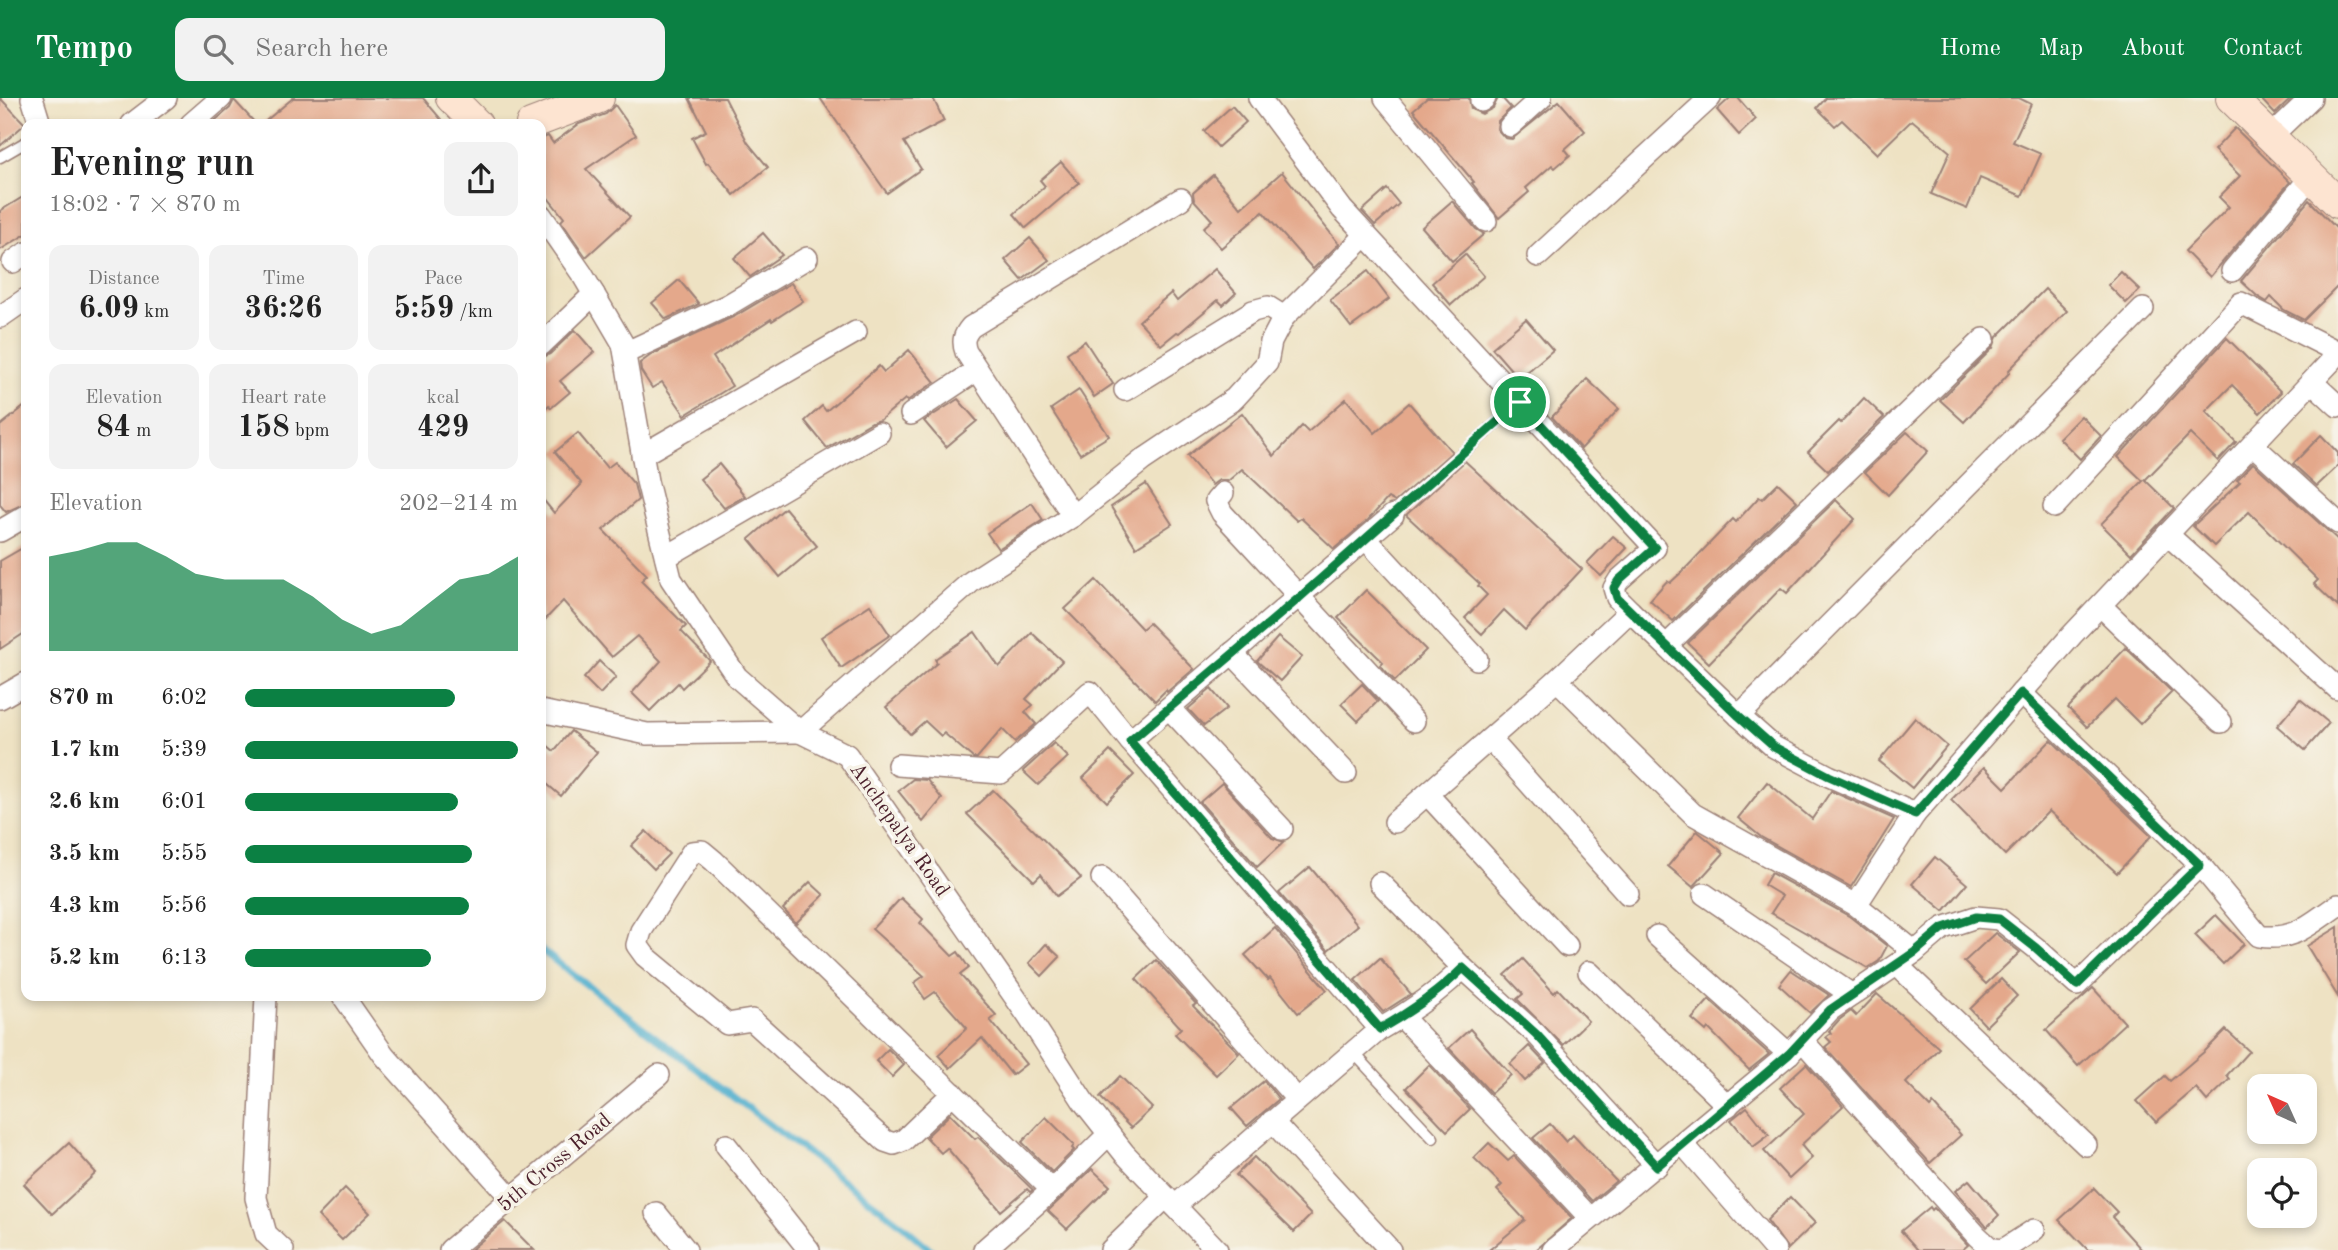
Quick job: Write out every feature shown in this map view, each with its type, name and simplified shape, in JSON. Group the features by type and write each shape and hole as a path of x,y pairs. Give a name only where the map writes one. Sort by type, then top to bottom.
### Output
{"street":[{"path":"32,98 38,119"},
{"path":"139,119 166,98"},
{"path":"197,119 221,98"},
{"path":"451,98 472,119"},
{"path":"544,119 599,98"},
{"path":"1259,98 1342,209 1655,548 1619,580 1614,588 1617,598 1774,747 1829,776 1915,814"},
{"path":"1385,98 1486,221"},
{"path":"1510,126 1541,98"},
{"path":"1538,256 1710,98"},
{"path":"2231,98 2338,203"},
{"path":"2270,137 2311,98"},
{"path":"2232,271 2310,178"},
{"path":"1073,516 977,370 963,344 965,334 971,327 1181,199"},
{"name":"Anchepalya Road","path":"546,223 594,294 623,344 642,455 671,579 737,677 800,732 847,755 1028,1016 1083,1101 1124,1153 1216,1250"},
{"path":"546,712 647,734 800,732 972,581 1073,516 1143,460 1234,399 1267,363 1271,342 1284,317 1366,235"},
{"path":"625,352 728,305 807,258"},
{"path":"546,340 594,294"},
{"path":"0,317 21,302"},
{"path":"1856,905 1915,814 2072,635 2338,353 2241,303 2054,507"},
{"path":"1125,390 1253,311 1268,307 1284,317"},
{"path":"1739,716 2143,309"},
{"path":"642,455 856,332"},
{"path":"1667,645 1984,339"},
{"path":"911,414 977,370"},
{"path":"2312,382 2338,405"},
{"path":"666,557 879,433"},
{"path":"2253,445 2338,523"},
{"path":"1223,493 1216,501 1219,508 1414,720"},
{"path":"1130,741 1393,515"},
{"path":"0,531 21,519"},
{"path":"2168,534 2338,689"},
{"path":"1366,539 1477,659"},
{"path":"2101,607 2221,722"},
{"path":"1395,822 1557,680 1630,611"},
{"path":"1232,653 1346,773"},
{"path":"1557,680 1693,814 1856,905 1915,952"},
{"path":"0,698 21,686"},
{"path":"898,765 1000,773 1090,692 1380,1029"},
{"path":"2021,693 2200,865 2259,936 2275,939 2295,934 2338,905"},
{"path":"1168,708 1283,829"},
{"path":"1490,739 1629,894"},
{"path":"1427,794 1567,946"},
{"path":"953,1093 904,1140 894,1144 886,1141 752,1020 727,1024 645,956 638,945 640,931 692,852 702,851 714,861 953,1093 1052,1190"},
{"path":"1553,1250 1728,1107 1796,1047 1830,1010 1915,952 1943,928 1976,917 1999,919 2077,985 2200,865"},
{"path":"1102,878 1297,1099"},
{"path":"1380,883 1463,968 1536,1034 1657,1166"},
{"path":"1704,894 1852,995"},
{"path":"1657,936 1796,1047 1990,1248 2002,1250 2034,1230"},
{"path":"1896,965 2086,1145"},
{"path":"1111,1250 1272,1121 1380,1029 1402,1017 1451,981 1463,968"},
{"path":"1589,972 1728,1107"},
{"path":"266,1001 256,1198 266,1234 283,1250"},
{"path":"346,1001 384,1055 512,1199"},
{"path":"1402,1017 1590,1218"},
{"name":"5th Cross Road","path":"450,1250 659,1075"},
{"path":"1272,1121 1390,1250"},
{"path":"984,1250 1052,1190 1109,1134"},
{"path":"1683,1144 1775,1250"},
{"path":"726,1145 809,1250"},
{"path":"656,1213 686,1250"}],"lane":[{"path":"0,157 21,145"},
{"path":"1393,515 1520,402"},
{"path":"1353,1052 1433,1138"}],"building":[{"path":"0,98 21,120 21,128 0,146"},
{"path":"293,98 423,98 441,119 268,119"},
{"path":"689,98 725,98 748,143 768,167 734,195 708,163 706,164 692,138 706,131"},
{"path":"820,98 933,98 944,121 904,142 921,169 887,193"},
{"path":"1427,98 1469,98 1471,109 1482,114 1493,108 1498,98 1502,98 1511,108 1498,121 1497,129 1505,138 1512,139 1559,101 1585,131 1565,149 1570,155 1555,168 1552,165 1526,188 1529,192 1499,218 1472,183 1474,182 1413,110"},
{"path":"1730,98 1738,98 1756,119 1739,135 1717,110"},
{"path":"1826,98 2019,98 2031,104 2013,142 2041,154 2022,196 1980,178 1967,209 1931,194 1950,152 1912,120 1877,154 1842,120 1835,126 1817,108"},
{"path":"2260,98 2292,98 2275,114"},
{"path":"234,100 251,119 217,119 230,108"},
{"path":"615,105 636,135 586,169 630,217 586,257 561,221 564,218 546,195 546,137 553,143 579,124 606,114"},
{"path":"1232,106 1246,122 1218,147 1204,131"},
{"path":"2235,128 2290,182 2210,277 2185,251 2229,207 2219,197 2240,176 2214,150"},
{"path":"1061,162 1079,183 1026,228 1014,214 1045,186 1040,180"},
{"path":"1282,172 1339,244 1313,269 1263,212 1221,248 1203,228 1212,220 1194,200 1193,193 1213,175 1241,208"},
{"path":"1387,189 1399,204 1375,225 1362,211"},
{"path":"21,198 21,237 0,250 0,211"},
{"path":"2309,200 2338,230 2338,286 2304,320 2284,310 2271,297 2267,302 2257,296 2241,281"},
{"path":"1452,201 1476,229 1484,234 1452,261 1422,227"},
{"path":"763,233 782,255 750,277 734,258"},
{"path":"1030,238 1049,260 1022,280 1005,260"},
{"path":"1465,254 1484,276 1451,305 1432,283"},
{"path":"1215,269 1236,293 1223,305 1218,300 1161,345 1139,321 1171,293 1177,301"},
{"path":"1368,271 1389,299 1351,327 1330,300"},
{"path":"2121,272 2140,290 2126,303 2108,285"},
{"path":"679,280 699,304 666,319 652,303"},
{"path":"791,283 803,301 713,357 732,386 685,415 662,382 652,388 641,371 640,363 651,355 735,316"},
{"path":"2045,289 2067,311 2009,370 1964,422 1940,400 1993,348 1997,337"},
{"path":"1526,319 1553,350 1519,379 1492,348"},
{"path":"575,330 594,352 560,381 570,392 551,408 549,405 546,408 546,356"},
{"path":"2227,338 2281,392 2260,413 2232,385 2206,411 2236,442 2218,461 2190,434 2145,480 2174,508 2131,554 2101,524 2143,481 2118,457"},
{"path":"1085,341 1113,384 1094,397 1067,353"},
{"path":"909,350 935,382 907,401 905,399 880,420 827,448 805,421 822,406 826,411 879,366 884,372"},
{"path":"1587,379 1619,409 1581,449 1552,417"},
{"path":"1079,390 1109,436 1080,454 1051,409"},
{"path":"1864,398 1884,417 1828,471 1808,452"},
{"path":"958,399 977,421 946,447 924,421"},
{"path":"1346,399 1375,433 1409,403 1452,452 1395,502 1388,498 1368,520 1334,549 1301,518 1297,521 1242,469 1228,481 1219,480 1212,485 1187,456 1242,413 1274,456 1302,426 1308,432"},
{"path":"21,409 21,505 6,512 0,505 0,426"},
{"path":"2081,416 2101,436 2080,459 2059,438"},
{"path":"1907,432 1928,451 1888,495 1865,472"},
{"path":"578,433 607,468 615,462 634,484 638,500 603,530 647,575 641,581 686,626 681,631 710,661 682,688 678,683 650,711 632,693 661,661 637,636 612,657 563,601 546,619 546,503 554,513 582,484 555,452"},
{"path":"2321,435 2338,453 2338,466 2317,486 2293,464"},
{"path":"1465,461 1582,569 1525,630 1504,610 1482,634 1465,618 1487,595 1478,586 1480,584 1406,515"},
{"path":"2253,463 2338,540 2338,607 2314,584 2318,580 2249,512 2214,546 2193,526 2240,482 2237,480"},
{"path":"719,464 745,496 724,508 700,479"},
{"path":"1778,483 1797,501 1673,621 1650,600 1667,581 1670,583 1684,570 1733,519 1736,522 1759,497 1762,499"},
{"path":"1146,484 1172,524 1136,547 1111,507"},
{"path":"1836,500 1855,519 1787,593 1781,588 1709,663 1688,643"},
{"path":"1032,503 1043,520 998,549 987,533"},
{"path":"785,508 817,546 780,577 749,539"},
{"path":"1613,536 1627,548 1601,576 1587,563"},
{"path":"21,549 21,635 0,649 0,561"},
{"path":"1096,580 1142,629 1149,623 1194,669 1155,701 1065,609"},
{"path":"1366,590 1426,650 1395,681 1380,665 1383,662 1338,618"},
{"path":"870,605 890,635 841,668 821,637"},
{"path":"975,632 999,667 1032,633 1062,661 1026,699 1033,705 1025,712 1036,724 1015,742 1002,729 977,758 973,758 944,733 941,736 925,721 910,734 886,707 937,663 935,659"},
{"path":"1278,637 1302,657 1280,681 1257,661"},
{"path":"2126,648 2172,692 2140,724 2115,699 2087,727 2068,708"},
{"path":"599,661 616,677 600,694 584,678"},
{"path":"1362,684 1378,701 1358,721 1341,704"},
{"path":"1211,689 1227,708 1204,726 1188,709"},
{"path":"2300,699 2329,723 2305,750 2277,726"},
{"path":"1915,718 1947,746 1912,788 1879,761"},
{"path":"571,731 597,752 561,796 546,783 546,744 554,751"},
{"path":"2051,740 2151,836 2117,873 2049,811 2005,855 1951,800 1984,767 2005,788"},
{"path":"1054,743 1068,757 1038,785 1023,771"},
{"path":"1110,751 1134,775 1107,802 1083,778"},
{"path":"913,779 927,780 942,799 923,822 898,791"},
{"path":"1767,782 1812,819 1831,791 1894,819 1851,887 1761,837 1738,818"},
{"path":"1222,783 1272,838 1284,842 1257,867 1200,802"},
{"path":"993,790 1081,878 1057,896 1041,874 1034,881 967,814"},
{"path":"646,831 669,854 654,869 631,846"},
{"path":"1697,831 1724,853 1693,887 1668,866"},
{"path":"1935,857 1967,884 1944,911 1912,884"},
{"path":"1310,867 1358,925 1328,950 1279,893"},
{"path":"1771,873 1849,916 1887,946 1879,961 1868,968 1771,913 1782,896 1764,885"},
{"path":"810,882 824,895 796,923 783,909"},
{"path":"901,898 923,919 920,923 952,956 958,952 969,968 960,975 996,1015 990,1020 1026,1064 1012,1075 982,1038 950,1068 938,1055 967,1028 935,992 925,999 914,983 924,976 872,929"},
{"path":"2216,915 2244,944 2223,964 2195,935"},
{"path":"2338,927 2338,997 2307,946"},
{"path":"1275,928 1327,990 1298,1013 1270,978 1268,980 1245,955"},
{"path":"1995,933 2020,952 1986,984 1964,962"},
{"path":"1046,944 1060,957 1042,976 1029,963"},
{"path":"1380,958 1411,994 1383,1012 1355,980"},
{"path":"1523,959 1554,993 1558,989 1588,1021 1563,1045 1517,999 1523,994 1505,975"},
{"path":"1156,960 1196,1004 1193,1006 1239,1053 1216,1075 1175,1034 1181,1028 1136,979"},
{"path":"1791,970 1829,995 1810,1013 1779,985"},
{"path":"2001,979 2017,996 1986,1026 1970,1009"},
{"path":"2093,988 2125,1023 2078,1066 2046,1030"},
{"path":"1877,994 1939,1048 1906,1083 1930,1107 1933,1104 1961,1135 1930,1163 1825,1047 1831,1042 1826,1037 1831,1033 1829,1031 1839,1020 1851,1011 1856,1016"},
{"path":"1709,1000 1769,1054 1749,1070 1708,1028 1706,1031 1692,1019"},
{"path":"1470,1029 1511,1075 1491,1093 1449,1048"},
{"path":"2226,1030 2249,1051 2227,1075 2230,1079 2207,1101 2196,1088 2156,1122 2137,1101 2165,1076 2170,1081"},
{"path":"1529,1046 1545,1063 1525,1081 1510,1064"},
{"path":"888,1049 904,1065 892,1077 876,1061"},
{"path":"1806,1064 1843,1106 1801,1145 1812,1158 1789,1179 1764,1151 1804,1114 1780,1088"},
{"path":"1429,1065 1470,1109 1447,1131 1406,1088"},
{"path":"1120,1076 1152,1108 1131,1128 1100,1097"},
{"path":"1264,1081 1279,1099 1247,1126 1231,1108"},
{"path":"1747,1107 1769,1135 1753,1147 1731,1120"},
{"path":"950,1114 1033,1190 1030,1192 1027,1189 1001,1211 947,1148 941,1153 926,1137"},
{"path":"1046,1117 1074,1145 1074,1150 1052,1172 1022,1142"},
{"path":"1550,1124 1566,1142 1573,1135 1616,1181 1592,1201 1533,1138"},
{"path":"69,1143 96,1173 52,1214 24,1184"},
{"path":"1489,1143 1508,1161 1514,1156 1572,1218 1536,1250 1489,1250 1525,1220 1497,1190 1502,1185 1474,1158"},
{"path":"1254,1157 1311,1215 1294,1232 1236,1175"},
{"path":"1092,1169 1110,1186 1067,1229 1048,1211"},
{"path":"1969,1180 1999,1215 1987,1227 1955,1191"},
{"path":"345,1188 370,1213 342,1240 318,1216"},
{"path":"2094,1188 2117,1212 2112,1217 2142,1250 2088,1250 2059,1220"},
{"path":"1790,1197 1815,1223 1788,1249 1767,1220"},
{"path":"1930,1207 1932,1210 1934,1208 1968,1245 1962,1250 1918,1250 1901,1231"},
{"path":"505,1221 534,1250 471,1250 474,1247"}],"waterway":[{"path":"546,954 902,1225 931,1250"}],"route":[{"path":"1520,402 1655,548 1619,580 1614,588 1617,598 1774,747 1829,776 1915,814 2021,693 2200,865 2077,985 1999,919 1976,917 1943,928 1915,952 1830,1010 1789,1054 1657,1166 1536,1034 1463,968 1451,981 1402,1017 1380,1029 1130,741 1299,598 1520,402"}]}
